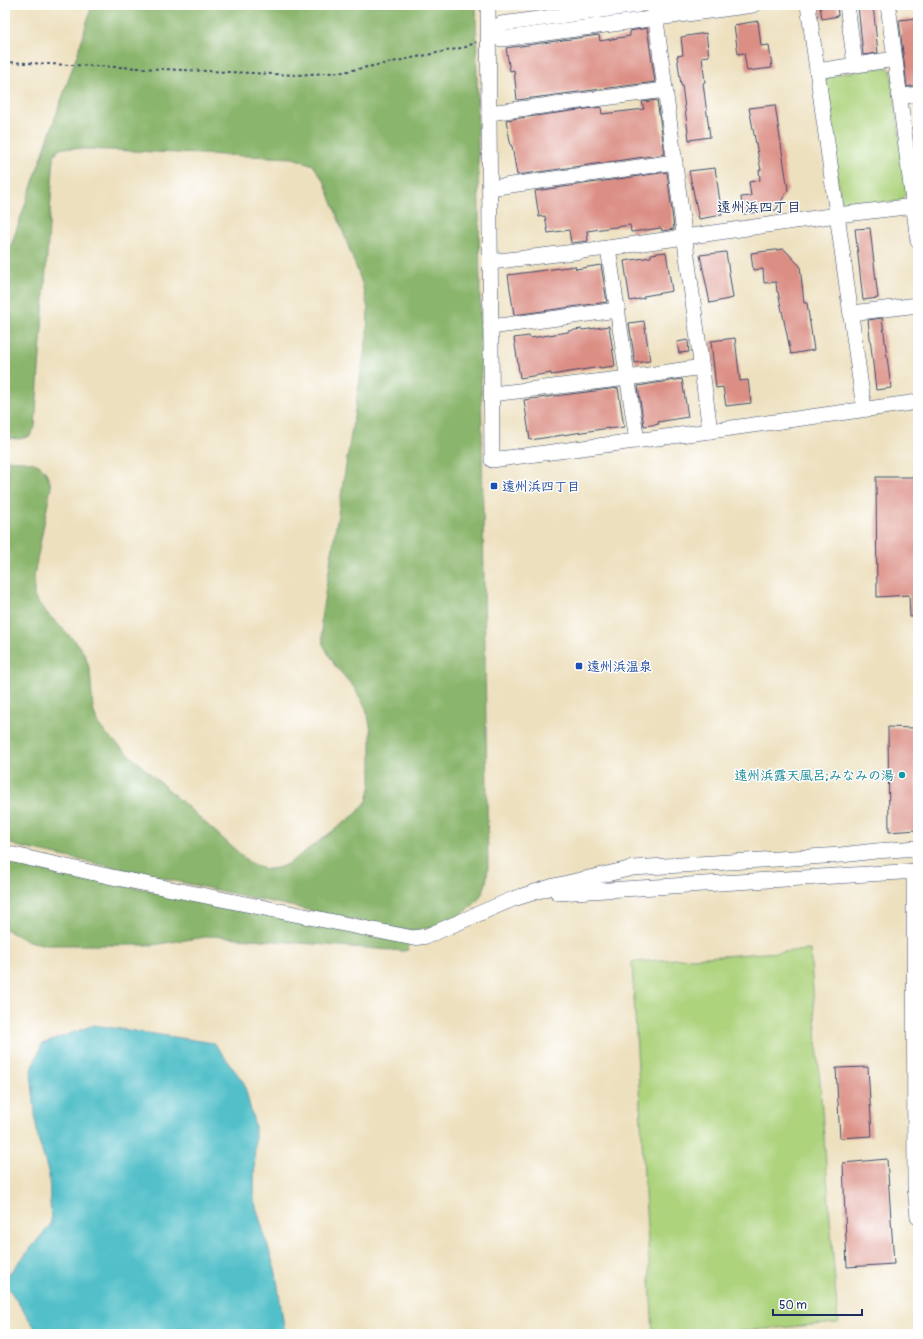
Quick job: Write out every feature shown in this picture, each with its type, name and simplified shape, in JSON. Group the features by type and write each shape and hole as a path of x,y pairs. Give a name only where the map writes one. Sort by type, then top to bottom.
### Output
{"street":[{"path":"488,5 492,460 918,402"},
{"path":"488,36 501,24 595,8 638,5"},
{"path":"488,36 502,39 598,26 655,12 753,5"},
{"path":"808,5 852,313 864,409"},
{"path":"848,5 855,65"},
{"path":"888,5 918,241"},
{"path":"595,8 598,26"},
{"path":"655,12 710,431"},
{"path":"817,71 895,59"},
{"path":"489,113 665,90"},
{"path":"899,97 918,94"},
{"path":"490,188 675,162"},
{"path":"491,262 608,248 837,215 914,206"},
{"path":"608,248 638,441"},
{"path":"852,313 918,305"},
{"path":"491,327 617,310"},
{"path":"492,394 628,378 702,367"},
{"path":"5,852 112,877 413,938 427,936 513,899 554,886 633,868 841,855 918,848"},
{"path":"528,895 916,871 915,1187 918,1217"}],"path":[{"path":"5,62 296,75 343,72 458,49 466,47 488,36"}],"green space":[{"path":"92,5 476,5 488,868 486,884 479,898 464,912 445,923 424,929 395,929 16,846 5,840 5,460 35,463 45,471 48,478 51,487 34,576 34,597 46,612 77,643 85,655 90,671 93,709 97,722 105,733 249,862 268,869 277,868 288,864 356,814 367,801 371,784 371,730 366,708 353,686 335,666 323,644 321,619 367,336 368,309 362,283 325,183 313,165 293,158 64,148 58,150 54,155 35,427 30,436 20,439 5,438 5,263 79,49"},
{"path":"886,67 891,70 907,193 901,201 849,207 840,201 825,79 831,75"},
{"path":"5,861 404,941 409,945 408,950 403,951 212,936 152,945 46,945 25,940 5,929"},
{"path":"810,950 838,1323 704,1334 653,1334 632,962"}],"water":[{"path":"94,1025 214,1043 244,1083 255,1127 254,1200 276,1273 285,1334 39,1334 5,1283 5,1279 51,1224 49,1175 37,1134 31,1071 42,1044"}],"building":[{"path":"820,5 837,5 838,16 822,19"},
{"path":"858,5 873,5 878,53 863,55"},
{"path":"918,18 918,85 907,87 899,20"},
{"path":"758,21 761,46 769,45 772,68 747,71 744,53 738,54 734,25"},
{"path":"647,28 655,82 517,100 514,70 510,71 506,48 599,35 600,41 630,36 630,31"},
{"path":"706,33 709,56 702,57 705,82 703,83 710,137 689,140 677,56 683,55 681,37"},
{"path":"657,100 665,154 517,175 506,120 601,107 602,114 644,109 642,102"},
{"path":"775,105 788,190 776,210 743,214 741,197 751,196 749,182 760,180 759,170 761,170 749,108"},
{"path":"715,168 722,215 699,219 689,171"},
{"path":"667,172 674,229 662,231 661,228 631,232 630,225 587,231 588,241 571,243 569,230 548,233 545,216 539,217 535,191"},
{"path":"870,228 878,298 863,300 855,229"},
{"path":"784,249 800,266 804,303 807,303 814,350 791,354 776,282 764,283 763,269 753,270 751,253"},
{"path":"666,252 672,291 644,296 644,298 630,301 624,261 651,257 651,254"},
{"path":"726,252 733,298 710,303 700,255"},
{"path":"601,265 607,302 514,315 508,275 575,266 576,269"},
{"path":"882,318 891,388 876,390 868,320"},
{"path":"644,321 650,361 635,363 629,323"},
{"path":"609,326 615,366 520,378 514,338 529,336 530,338 568,331"},
{"path":"735,338 740,381 748,380 751,403 726,406 723,387 716,388 711,341"},
{"path":"688,340 689,352 679,353 677,342"},
{"path":"682,379 688,417 644,426 638,386"},
{"path":"618,388 624,427 530,440 524,400"},
{"path":"876,477 918,477 918,616 910,617 909,595 877,597"},
{"name":"遠州浜露天風呂;みなみの湯","path":"888,727 914,728 918,830 889,832"},
{"path":"868,1067 872,1136 840,1138 836,1068"},
{"path":"887,1159 894,1264 847,1267 843,1163"}],"place":[{"name":"遠州浜四丁目","path":"494,486"},
{"name":"遠州浜温泉","path":"579,666"},
{"name":"遠州浜露天風呂;みなみの湯","path":"902,775"}],"district":[{"name":"遠州浜四丁目","path":"759,207"}]}
